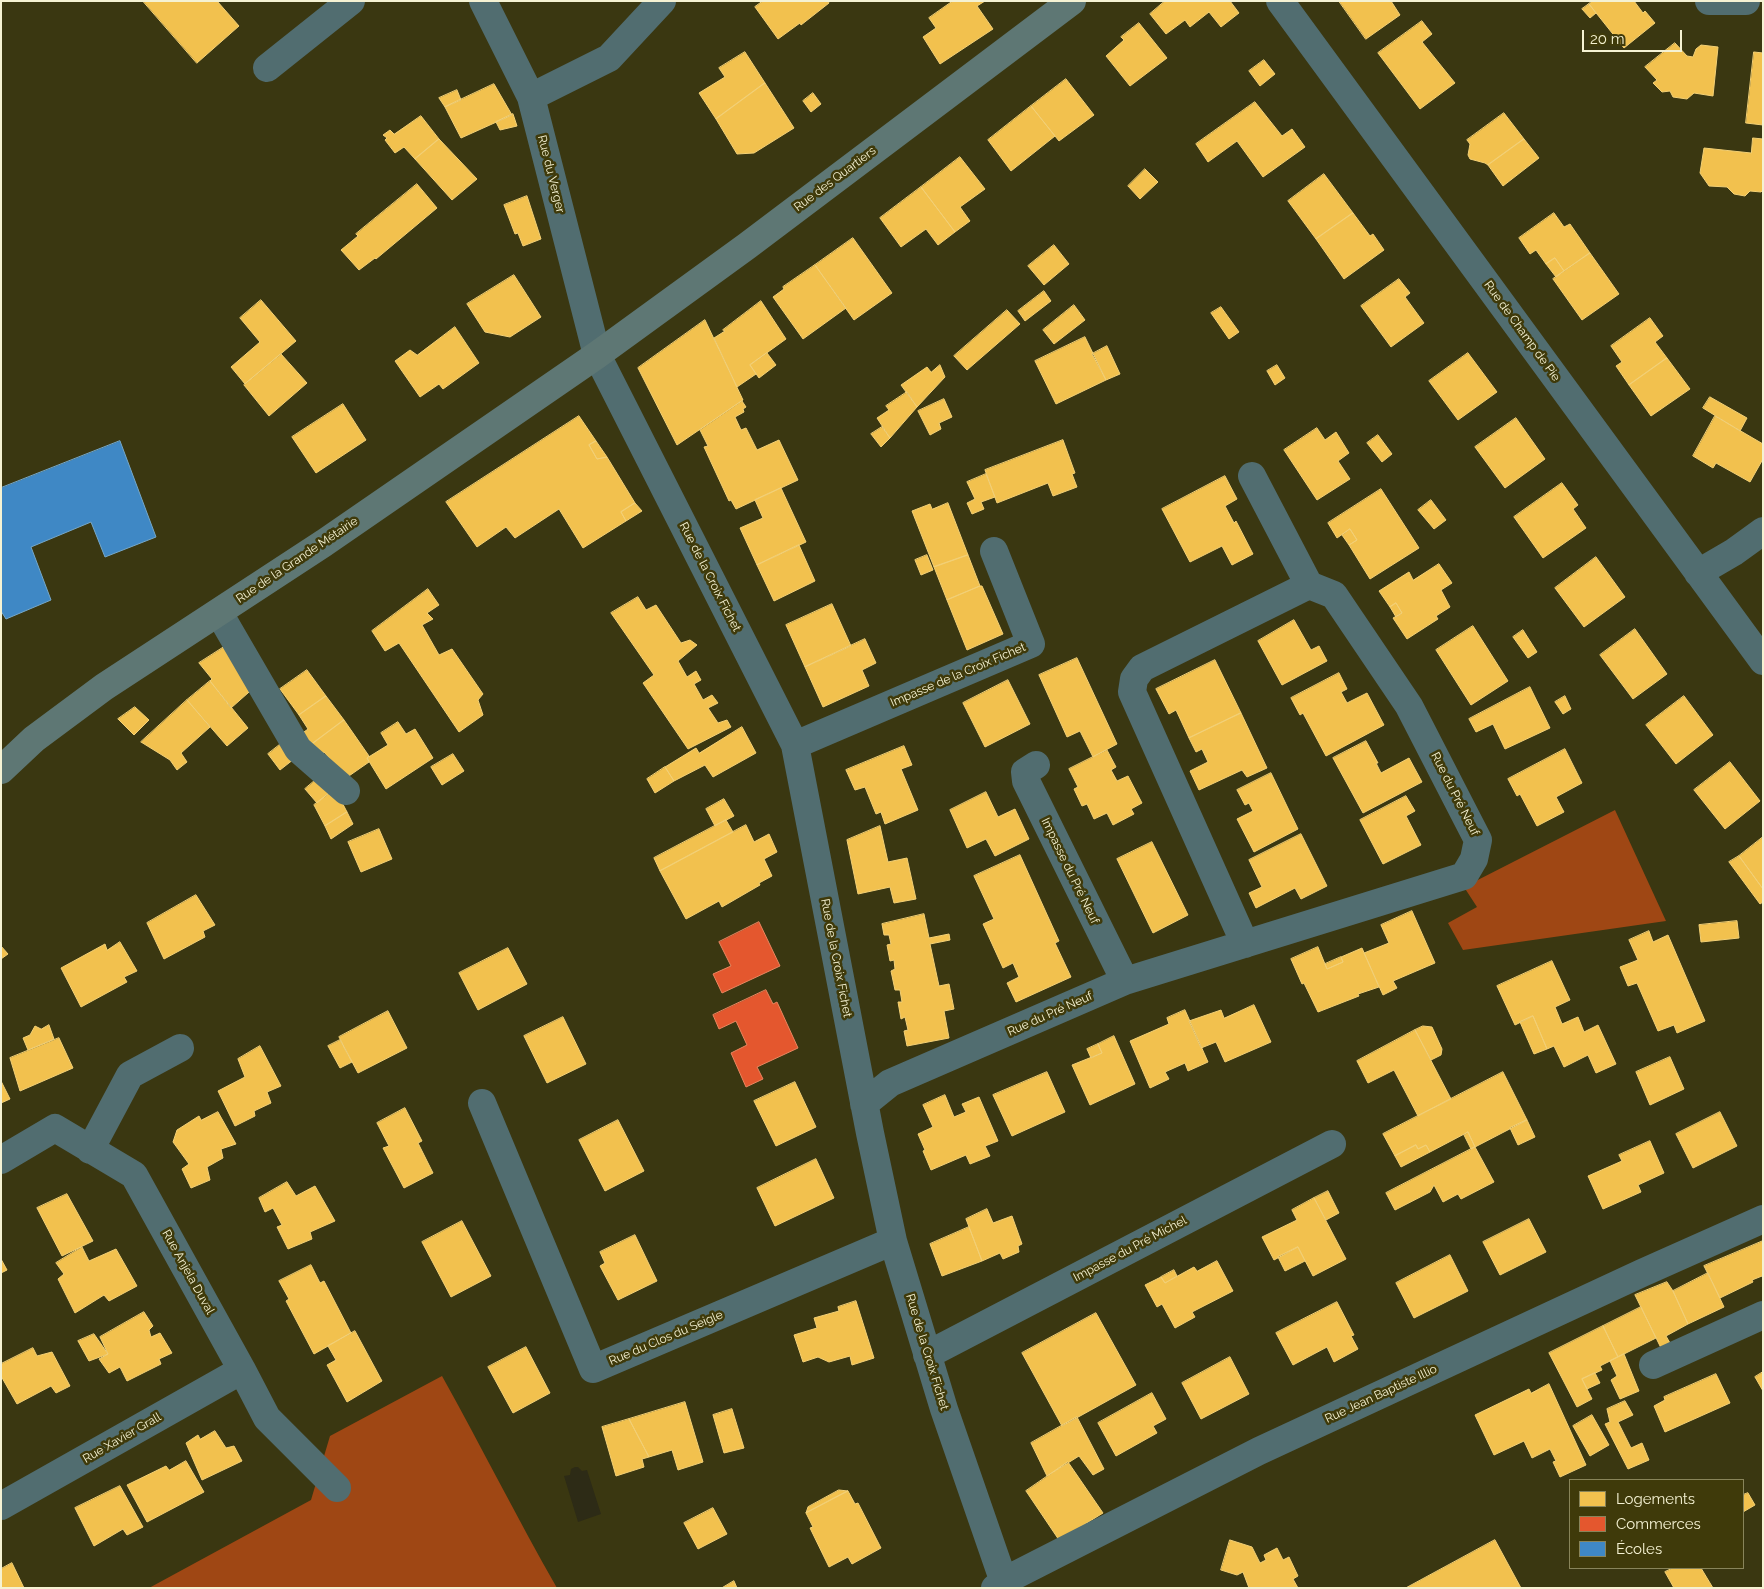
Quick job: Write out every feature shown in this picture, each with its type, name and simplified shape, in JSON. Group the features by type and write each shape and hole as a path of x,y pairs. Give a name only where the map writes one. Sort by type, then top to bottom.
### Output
{"main road":[{"name":"Rue des Quartiers","path":"597,355 747,246 1072,1"},
{"name":"Rue de la Grande Métairie","path":"1,770 34,739 104,687 324,544 597,355"}],"street":[{"name":"Rue du Verger","path":"483,1 531,97 597,355"},
{"path":"531,97 609,58 662,1"},
{"name":"Rue de Champ de Pie","path":"1280,1 1763,661"},
{"path":"1709,1 1746,1"},
{"path":"266,68 340,4"},
{"name":"Rue de la Croix Fichet","path":"597,355 795,745 864,1104 893,1241 944,1409 1002,1585"},
{"path":"1245,944 1132,692 1134,678 1142,668 1309,585 1252,476"},
{"path":"1698,573 1734,552 1763,531"},
{"name":"Impasse de la Croix Fichet","path":"795,745 1030,644 994,551"},
{"name":"Rue du Pré Neuf","path":"864,1104 890,1083 1125,981 1464,876 1474,859 1478,840 1409,706 1334,595 1309,585"},
{"path":"219,613 298,749 346,791"},
{"name":"Impasse du Pré Neuf","path":"1036,764 1025,772 1026,781 1125,981"},
{"path":"90,1150 130,1075 180,1048"},
{"name":"Rue du Clos du Seigle","path":"482,1103 593,1369 893,1241"},
{"name":"Rue Anjela Duval","path":"1,1160 55,1128 134,1175 242,1370 266,1418 337,1488"},
{"name":"Impasse du Pré Michel","path":"927,1355 1332,1144"},
{"name":"Rue Jean Baptiste Illio","path":"1002,1585 1259,1451 1763,1219"},
{"path":"1653,1365 1763,1315"},
{"name":"Rue Xavier Grall","path":"1,1506 242,1370"}],"shaded area":[{"path":"1615,810 1666,921 1463,950 1448,923 1477,907 1464,887"},
{"path":"442,1376 557,1588 149,1588 311,1500 330,1436"},
{"path":"575,1467 582,1471 587,1470 601,1514 578,1522 564,1476 570,1475 571,1469"}],"building: Logements":[{"path":"143,1 217,1 239,26 197,63"},
{"path":"763,1 828,1 829,3 801,25 800,23 778,39 755,7"},
{"path":"953,1 985,1 977,6 993,29 940,64 923,37 936,28 929,18"},
{"path":"1165,1 1230,1 1239,13 1221,27 1209,12 1190,27 1185,20 1166,34 1150,14"},
{"path":"1339,1 1391,1 1400,15 1366,39"},
{"path":"1592,1 1634,1 1643,13 1645,11 1655,23 1624,48 1589,4"},
{"path":"1589,4 1596,13 1590,18 1582,9"},
{"path":"1422,21 1432,34 1422,42 1455,83 1420,109 1378,53"},
{"path":"1139,23 1167,58 1130,86 1106,56 1124,40 1121,37"},
{"path":"1675,43 1687,56 1693,57 1696,49 1701,45 1718,47 1713,96 1694,93 1687,99 1673,97 1670,91 1662,92 1653,83 1657,80 1645,67"},
{"path":"745,52 765,83 716,119 699,93 725,77 719,68"},
{"path":"1754,52 1763,53 1763,125 1746,123"},
{"path":"1264,60 1275,74 1260,86 1249,71"},
{"path":"1066,79 1094,115 1059,141 1031,106"},
{"path":"765,83 794,128 754,153 737,154 716,119"},
{"path":"494,84 512,115 461,138 445,107"},
{"path":"457,90 461,100 445,107 439,98"},
{"path":"813,93 821,104 811,112 803,101"},
{"path":"1255,102 1282,136 1292,129 1305,147 1263,177 1237,141 1208,162 1196,144"},
{"path":"1031,106 1055,136 1011,171 988,140"},
{"path":"1504,113 1524,139 1488,165 1470,159 1468,155 1470,144 1467,140"},
{"path":"513,114 517,126 500,130 496,122"},
{"path":"421,116 439,139 415,159 404,147 395,153 385,140 387,138 383,135 390,130 394,134"},
{"path":"1753,138 1763,139 1763,190 1761,192 1750,191 1745,196 1734,194 1727,187 1709,186 1700,173 1704,148 1751,153"},
{"path":"439,139 477,179 452,200 415,159"},
{"path":"1524,139 1539,158 1503,186 1488,165"},
{"path":"960,157 985,189 960,207 970,221 955,232 921,187"},
{"path":"1145,169 1158,182 1140,199 1128,186"},
{"path":"1324,174 1353,213 1316,239 1288,201"},
{"path":"417,184 437,208 376,259 359,270 341,250 358,236 356,234"},
{"path":"921,187 955,232 938,245 926,229 901,247 880,218"},
{"path":"527,196 541,239 523,246 518,233 515,234 504,205"},
{"path":"1353,213 1370,236 1373,234 1384,250 1344,279 1316,239"},
{"path":"1554,213 1564,227 1570,224 1590,253 1564,271 1555,258 1546,264 1536,250 1530,254 1519,238"},
{"path":"853,238 892,293 854,320 815,265"},
{"path":"1054,245 1069,264 1044,285 1028,266"},
{"path":"1590,253 1619,294 1582,320 1553,279"},
{"path":"1555,258 1564,271 1556,277 1546,264"},
{"path":"815,265 846,308 803,339 773,297 784,289 783,287"},
{"path":"514,275 541,317 510,337 485,332 467,304"},
{"path":"1399,279 1410,293 1405,297 1424,323 1391,347 1361,306"},
{"path":"1044,291 1051,301 1025,321 1018,311"},
{"path":"261,300 296,341 245,384 231,367 260,342 240,318"},
{"path":"761,301 786,339 750,365 756,374 737,387 714,338"},
{"path":"1074,305 1085,320 1054,344 1043,330"},
{"path":"1221,307 1239,332 1229,339 1211,313"},
{"path":"1007,310 1020,324 967,370 954,356"},
{"path":"1650,318 1663,336 1655,342 1667,358 1629,385 1616,366 1622,362 1611,346"},
{"path":"705,320 743,400 677,445 638,368"},
{"path":"455,327 479,363 443,389 439,384 420,397 395,361 410,350 417,355"},
{"path":"1085,337 1106,380 1056,404 1035,361"},
{"path":"1107,346 1120,374 1106,380 1092,354"},
{"path":"767,353 776,365 759,378 750,365"},
{"path":"1468,353 1497,392 1458,420 1429,381"},
{"path":"281,354 307,383 269,416 244,385"},
{"path":"1667,358 1690,389 1651,416 1629,385"},
{"path":"940,365 945,377 917,407 901,385 927,367 931,372"},
{"path":"1277,365 1285,378 1275,385 1267,371"},
{"path":"907,392 917,407 890,438 877,418 889,410 886,406"},
{"path":"1710,397 1747,418 1740,431 1703,408"},
{"path":"944,399 952,417 939,423 941,429 930,435 918,411"},
{"path":"742,401 746,407 743,409 744,412 735,417 741,430 746,428 757,450 779,440 798,480 736,509 731,500 729,501 704,447 708,446 700,430"},
{"path":"343,404 366,440 316,473 292,437"},
{"path":"579,416 596,441 589,445 597,459 607,457 635,503 621,512 626,521 583,548 559,509 515,538 506,527 477,547 446,502"},
{"path":"1715,416 1763,444 1763,459 1750,482 1716,463 1713,468 1693,456"},
{"path":"1516,418 1545,459 1505,488 1475,447"},
{"path":"882,427 890,438 881,447 871,434"},
{"path":"1317,428 1325,440 1336,432 1349,453 1338,461 1350,479 1317,500 1284,450"},
{"path":"1378,435 1392,454 1382,462 1367,443"},
{"path":"1063,440 1075,473 1072,474 1077,487 1053,496 1048,483 997,503 985,470"},
{"path":"596,441 607,457 597,459 589,445"},
{"path":"986,474 995,497 981,502 984,509 972,514 967,503 975,499 967,482"},
{"path":"1225,476 1237,499 1225,506 1234,523 1236,521 1253,554 1232,565 1222,546 1190,562 1162,509"},
{"path":"1562,483 1578,505 1573,509 1586,528 1543,558 1514,517"},
{"path":"781,488 806,542 757,565 740,528 763,518 755,500"},
{"path":"1381,489 1419,548 1370,579 1349,545 1357,540 1350,529 1337,538 1328,523"},
{"path":"1431,500 1446,520 1434,529 1418,510"},
{"path":"635,503 642,511 626,521 621,512"},
{"path":"948,503 968,555 934,567 912,511 930,504 932,509"},
{"path":"1350,529 1357,540 1349,545 1342,535"},
{"path":"799,545 815,581 774,601 757,565"},
{"path":"927,555 933,570 921,575 915,560"},
{"path":"968,555 980,586 947,600 934,567"},
{"path":"1596,557 1625,597 1584,627 1555,588"},
{"path":"1439,564 1452,583 1441,590 1450,607 1436,616 1438,619 1407,639 1393,618 1402,613 1396,603 1390,607 1379,591 1409,572 1413,580"},
{"path":"982,586 1003,634 967,650 947,600"},
{"path":"428,589 439,605 427,613 433,619 422,625 439,655 452,649 483,694 478,700 483,715 459,732 399,643 385,651 372,631"},
{"path":"638,597 646,610 656,605 681,643 690,640 697,645 678,661 687,677 696,671 701,680 694,684 703,700 712,695 718,703 708,708 718,723 727,720 731,727 688,749 643,683 654,675 611,613"},
{"path":"1396,603 1402,613 1396,617 1390,607"},
{"path":"832,604 851,646 805,667 786,625"},
{"path":"1294,620 1311,650 1319,646 1327,661 1282,685 1258,641"},
{"path":"1473,626 1508,681 1471,705 1436,650"},
{"path":"1635,629 1667,674 1633,699 1600,655"},
{"path":"1523,630 1537,652 1528,658 1513,637"},
{"path":"865,639 876,663 862,670 869,686 823,707 805,667"},
{"path":"224,647 257,685 231,708 199,663"},
{"path":"1077,658 1117,744 1093,757 1080,731 1067,737 1039,675"},
{"path":"1215,660 1241,713 1189,738 1176,710 1169,714 1156,689"},
{"path":"307,670 326,696 299,715 280,689"},
{"path":"1339,673 1347,689 1341,692 1347,703 1367,693 1384,725 1326,756 1303,713 1300,715 1291,698"},
{"path":"1008,680 1030,724 985,747 963,703"},
{"path":"210,681 248,728 227,746 187,700"},
{"path":"1530,687 1550,728 1505,749 1493,724 1476,732 1469,719"},
{"path":"326,696 344,720 308,747 300,735 308,729 299,715"},
{"path":"1565,696 1571,709 1563,714 1555,702"},
{"path":"1684,696 1713,735 1676,764 1646,725"},
{"path":"187,700 210,727 181,753 187,762 177,770 170,760 141,742"},
{"path":"135,707 149,720 134,735 118,719"},
{"path":"1241,713 1267,768 1247,777 1242,770 1199,790 1190,771 1208,762 1202,749 1196,752 1189,738"},
{"path":"344,720 369,756 367,758 369,762 346,778 324,752 318,756 312,744"},
{"path":"398,722 406,734 415,729 433,758 386,789 367,758 388,745 381,733"},
{"path":"742,727 756,753 713,777 705,765 674,781 665,767 696,748 699,753"},
{"path":"1366,741 1378,763 1376,763 1381,773 1409,758 1422,782 1363,813 1333,758"},
{"path":"282,743 294,759 280,770 268,754"},
{"path":"904,746 912,765 901,769 918,810 885,824 881,812 876,814 865,787 855,790 846,770"},
{"path":"1565,749 1582,783 1556,797 1564,812 1537,826 1520,794 1517,796 1508,779"},
{"path":"1107,750 1116,767 1111,770 1117,781 1128,776 1142,803 1131,809 1134,814 1113,825 1107,813 1094,819 1087,804 1082,806 1074,789 1078,787 1069,769"},
{"path":"453,754 464,771 442,785 431,767"},
{"path":"1730,762 1760,801 1725,829 1694,790"},
{"path":"665,767 674,781 655,793 647,779"},
{"path":"1271,773 1298,829 1254,852 1237,819 1253,811 1249,803 1245,805 1237,790"},
{"path":"318,778 330,792 317,803 305,789"},
{"path":"335,789 347,812 325,826 314,805"},
{"path":"986,792 998,817 1015,809 1029,839 995,856 986,839 967,848 950,810"},
{"path":"1406,796 1415,811 1406,816 1421,845 1383,864 1360,820"},
{"path":"724,799 734,816 715,826 706,809"},
{"path":"347,812 353,824 331,839 325,826"},
{"path":"726,820 733,832 660,871 654,858"},
{"path":"746,825 754,842 769,834 777,852 764,859 772,876 722,907 719,901 686,919 660,871"},
{"path":"880,826 888,862 907,858 916,899 894,903 890,887 858,894 847,840"},
{"path":"379,829 392,859 361,872 348,842"},
{"path":"1301,834 1327,886 1301,899 1295,888 1256,908 1249,893 1262,887 1249,860"},
{"path":"1763,837 1763,889 1739,856"},
{"path":"1152,842 1188,915 1153,933 1117,859"},
{"path":"1020,855 1059,941 1055,943 1071,977 1016,1002 1007,983 1019,977 1013,963 1003,968 983,924 994,919 974,876"},
{"path":"1739,856 1763,889 1763,902 1760,904 1729,862"},
{"path":"196,895 215,925 203,931 205,937 164,959 147,923"},
{"path":"1412,911 1435,963 1393,981 1397,988 1383,995 1364,953 1389,943 1381,925"},
{"path":"924,914 929,938 949,934 950,940 930,944 939,986 949,984 954,1009 944,1011 949,1038 907,1046 904,1031 908,1030 905,1017 901,1019 898,1002 902,1002 900,990 895,990 891,971 895,969 894,960 890,961 887,945 891,944 889,935 884,935 882,924"},
{"path":"1737,921 1739,938 1701,942 1699,925"},
{"path":"1649,931 1653,942 1668,935 1705,1021 1677,1033 1674,1025 1658,1031 1637,983 1628,986 1620,967 1638,960 1629,940"},
{"path":"120,942 137,971 124,977 127,982 81,1007 61,968 105,944 107,950"},
{"path":"1,946 8,954 1,959"},
{"path":"1318,947 1327,969 1343,962 1341,957 1362,948 1379,987 1318,1012 1304,983 1302,984 1291,959"},
{"path":"508,948 527,984 478,1010 459,973"},
{"path":"1341,957 1343,962 1327,969 1325,964"},
{"path":"1552,961 1570,1000 1555,1007 1562,1024 1578,1017 1584,1032 1598,1025 1616,1064 1596,1073 1588,1055 1564,1067 1554,1046 1547,1049 1533,1016 1515,1025 1497,986"},
{"path":"1254,1005 1271,1042 1225,1062 1216,1042 1201,1048 1189,1021 1221,1010 1224,1018"},
{"path":"1185,1010 1208,1062 1188,1071 1185,1063 1165,1072 1169,1079 1150,1088 1130,1041 1169,1024 1167,1018"},
{"path":"388,1011 407,1048 358,1073 339,1037"},
{"path":"1533,1016 1547,1049 1534,1054 1520,1022"},
{"path":"563,1017 586,1064 547,1083 524,1036"},
{"path":"49,1025 54,1039 28,1050 23,1038 30,1035 35,1026 41,1029"},
{"path":"1423,1026 1432,1027 1442,1049 1441,1055 1431,1060 1415,1030"},
{"path":"1415,1030 1451,1099 1418,1116 1394,1070 1368,1083 1357,1061"},
{"path":"1114,1036 1135,1084 1090,1105 1072,1065 1102,1053 1098,1044"},
{"path":"59,1038 73,1068 20,1091 10,1058"},
{"path":"340,1040 352,1062 340,1068 328,1046"},
{"path":"1098,1044 1102,1053 1091,1058 1087,1049"},
{"path":"260,1046 281,1086 267,1092 271,1103 254,1111 255,1116 235,1126 218,1091 245,1077 238,1059"},
{"path":"1670,1057 1684,1089 1650,1105 1636,1072"},
{"path":"1047,1072 1065,1112 1012,1136 993,1095"},
{"path":"1503,1072 1527,1120 1475,1147 1468,1132 1430,1152 1426,1145 1418,1149 1416,1145 1395,1156 1383,1134"},
{"path":"1,1081 10,1099 1,1103"},
{"path":"795,1082 816,1127 776,1146 754,1101"},
{"path":"945,1095 954,1117 966,1112 962,1104 979,1097 998,1141 985,1146 990,1156 970,1164 966,1155 931,1170 918,1134 933,1127 923,1105"},
{"path":"405,1108 422,1141 418,1143 433,1173 404,1188 383,1148 389,1146 377,1123"},
{"path":"218,1112 236,1144 221,1149 223,1158 207,1167 210,1180 191,1188 182,1169 189,1164 173,1142 177,1130 199,1116 201,1120"},
{"path":"1720,1112 1737,1146 1693,1168 1676,1134"},
{"path":"618,1120 644,1171 605,1191 579,1140"},
{"path":"1527,1120 1535,1137 1518,1145 1510,1128"},
{"path":"1468,1132 1475,1147 1471,1149 1464,1135"},
{"path":"1650,1141 1664,1173 1638,1185 1641,1192 1603,1209 1588,1176 1622,1161 1619,1155"},
{"path":"1416,1145 1418,1149 1426,1145 1430,1152 1401,1167 1395,1156"},
{"path":"1475,1147 1494,1182 1461,1199 1458,1194 1443,1202 1434,1185 1430,1192 1395,1210 1386,1193"},
{"path":"816,1159 834,1198 775,1226 757,1188"},
{"path":"287,1182 296,1196 315,1186 335,1221 310,1232 312,1239 288,1249 277,1227 282,1225 273,1208 265,1212 259,1198"},
{"path":"1328,1191 1339,1213 1326,1220 1314,1198"},
{"path":"67,1194 93,1241 62,1256 37,1208"},
{"path":"1314,1198 1346,1259 1313,1276 1298,1247 1274,1260 1262,1237 1297,1220 1292,1210"},
{"path":"987,1209 993,1223 1012,1216 1022,1244 1018,1246 1019,1252 1003,1259 1000,1253 982,1261 966,1219"},
{"path":"1529,1219 1546,1252 1500,1275 1483,1242"},
{"path":"462,1221 491,1276 451,1297 422,1242"},
{"path":"969,1227 982,1261 942,1276 930,1244"},
{"path":"635,1235 657,1281 618,1300 600,1266 605,1263 600,1252"},
{"path":"1763,1241 1763,1278 1762,1276 1752,1280 1753,1282 1720,1298 1704,1266"},
{"path":"82,1247 89,1261 116,1249 137,1286 109,1301 104,1295 75,1313 58,1279 64,1274 56,1263"},
{"path":"1298,1247 1305,1261 1285,1271 1278,1257"},
{"path":"1450,1255 1468,1291 1414,1318 1396,1283"},
{"path":"1,1259 7,1270 1,1273"},
{"path":"1217,1261 1233,1291 1192,1312 1195,1317 1175,1328 1162,1304 1157,1307 1145,1285 1161,1277 1165,1283 1194,1267 1197,1271"},
{"path":"311,1265 320,1283 324,1281 351,1333 314,1354 286,1301 289,1299 279,1281"},
{"path":"1174,1270 1177,1276 1165,1283 1161,1277"},
{"path":"1708,1273 1724,1307 1688,1324 1673,1291"},
{"path":"1667,1282 1688,1324 1666,1336 1670,1343 1661,1348 1635,1295"},
{"path":"856,1301 874,1358 852,1365 850,1356 829,1362 818,1357 803,1362 794,1335 817,1328 814,1318 839,1311 838,1307"},
{"path":"1337,1302 1354,1335 1351,1336 1358,1349 1334,1362 1327,1347 1293,1365 1276,1333"},
{"path":"1641,1307 1656,1338 1618,1357 1603,1326"},
{"path":"144,1312 153,1326 149,1330 151,1337 160,1333 172,1353 159,1359 161,1364 127,1381 120,1367 109,1373 99,1359 108,1354 100,1337"},
{"path":"1096,1313 1136,1385 1062,1426 1022,1353"},
{"path":"1603,1326 1618,1357 1600,1366 1602,1370 1582,1379 1592,1399 1577,1407 1549,1353"},
{"path":"355,1331 382,1381 347,1402 327,1365 336,1360 328,1346"},
{"path":"94,1334 108,1354 89,1361 78,1341"},
{"path":"526,1347 550,1393 513,1413 488,1367"},
{"path":"33,1348 37,1356 52,1352 70,1386 56,1393 51,1386 17,1404 1,1376 1,1364"},
{"path":"1624,1354 1639,1391 1620,1399 1611,1380 1617,1376 1610,1361"},
{"path":"1230,1357 1249,1394 1201,1419 1182,1383"},
{"path":"1763,1372 1763,1391 1755,1377"},
{"path":"1595,1373 1600,1383 1587,1389 1582,1379"},
{"path":"1716,1374 1730,1403 1665,1432 1654,1406 1665,1400 1664,1397"},
{"path":"1549,1384 1586,1465 1560,1477 1553,1462 1556,1461 1550,1449 1532,1458 1524,1441 1494,1455 1475,1415 1529,1389 1531,1393"},
{"path":"1152,1393 1166,1419 1153,1426 1157,1433 1116,1456 1098,1423"},
{"path":"1625,1401 1633,1415 1618,1422 1631,1448 1642,1443 1649,1460 1628,1469 1605,1424 1610,1422 1607,1409"},
{"path":"685,1402 703,1462 678,1470 672,1450 649,1457 629,1419"},
{"path":"732,1409 744,1448 724,1453 713,1415"},
{"path":"1592,1415 1609,1445 1590,1456 1573,1426"},
{"path":"1077,1417 1104,1469 1093,1475 1079,1456 1047,1476 1031,1443"},
{"path":"629,1419 649,1457 642,1459 644,1467 616,1476 602,1427"},
{"path":"215,1431 226,1448 234,1446 242,1461 202,1480 186,1443 198,1435 200,1439"},
{"path":"186,1461 204,1492 147,1522 127,1485 166,1466 169,1470"},
{"path":"1068,1462 1103,1513 1059,1540 1026,1491"},
{"path":"120,1486 143,1527 127,1535 123,1529 94,1546 75,1508"},
{"path":"839,1490 848,1491 806,1513 808,1507"},
{"path":"848,1491 855,1504 858,1503 881,1548 852,1564 848,1557 829,1567 810,1528 813,1527 806,1513"},
{"path":"1748,1493 1755,1505 1744,1511 1744,1495"},
{"path":"713,1508 727,1534 698,1549 684,1523"},
{"path":"1230,1540 1252,1547 1260,1563 1266,1560 1264,1555 1277,1548 1283,1560 1289,1557 1298,1576 1293,1579 1298,1588 1249,1588 1243,1572 1237,1575 1221,1570"},
{"path":"1495,1540 1521,1588 1406,1588"},
{"path":"12,1563 24,1588 1,1588 1,1569"},
{"path":"1671,1569 1702,1569 1713,1588 1674,1588 1665,1572"},
{"path":"734,1581 737,1588 722,1588"}],"building: Commerces":[{"path":"759,922 780,966 722,993 713,974 731,966 719,942"},
{"path":"766,990 773,1004 777,1002 798,1048 757,1067 763,1079 746,1087 731,1053 747,1045 736,1021 719,1029 713,1015"}],"building: Écoles":[{"path":"120,441 156,537 105,557 91,522 31,547 51,600 6,619 1,611 1,488"}]}
